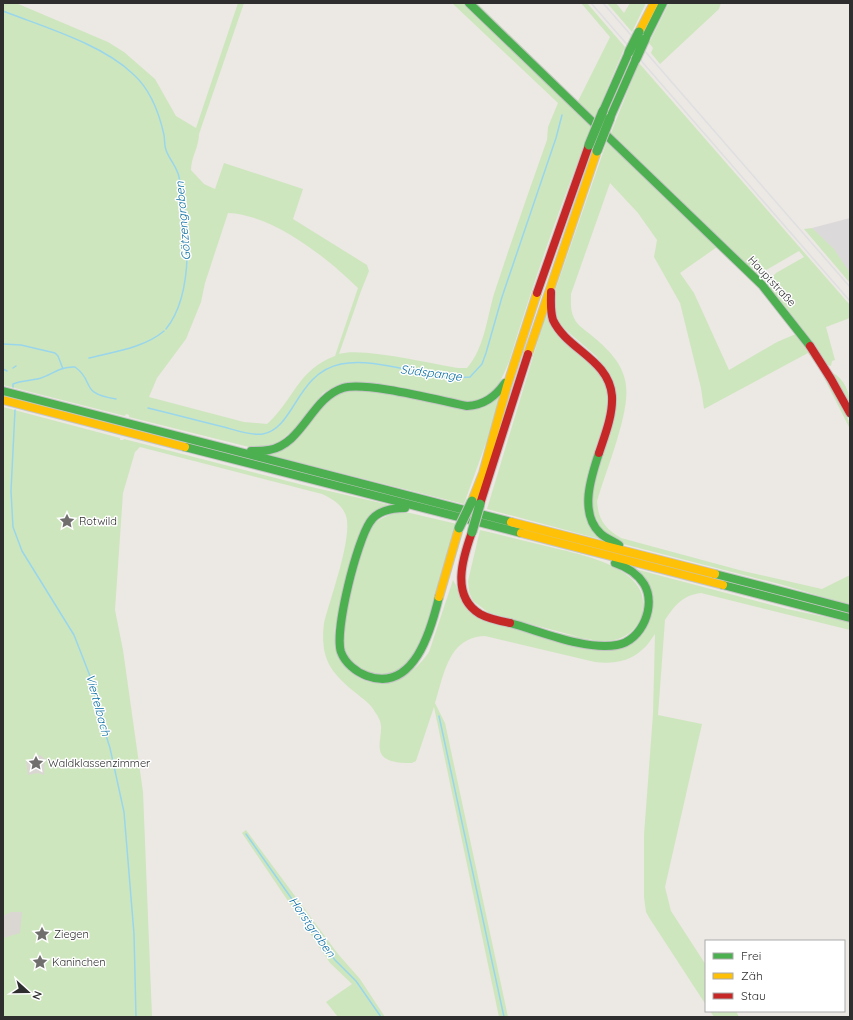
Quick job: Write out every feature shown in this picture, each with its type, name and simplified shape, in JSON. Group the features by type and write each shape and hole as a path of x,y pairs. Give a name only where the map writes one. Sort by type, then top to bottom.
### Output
{"main road":[{"name":"Hauptstraße","path":"469,3 762,286 802,333 828,371 850,413"},
{"path":"427,510 400,508 387,510 376,516 367,526 339,629 338,640 342,654 350,666 359,673 374,678 388,678 408,668 419,655 434,617 460,528 476,503 597,151 636,59 642,35 654,3"},
{"path":"601,554 638,576 645,586 648,597 648,614 640,630 625,643 611,646 598,646 480,613 471,606 464,594 461,578 462,564 472,532 476,503 484,467 511,372 554,240 603,111 629,52 663,3"},
{"path":"551,282 551,309 555,322 568,340 601,368 611,388 611,406 588,495 588,514 594,526 603,537 640,555"},
{"path":"229,449 264,451 280,447 296,434 323,398 331,392 346,386 364,386 453,405 473,406 484,403 495,396 511,372"},
{"path":"3,391 850,609"},
{"path":"3,400 850,618"}],"shaded area":[{"path":"850,218 850,273 812,228"},
{"name":"Waldklassenzimmer","path":"40,755 45,759 44,775 38,773 28,775 26,761"},
{"path":"11,912 22,912 20,933 3,938 3,916"}],"green space":[{"path":"3,3 16,3 108,42 124,52 155,79 176,116 196,128 238,3 244,3 199,134 191,170 204,184 215,189 224,163 303,189 293,219 367,265 369,271 339,354 350,352 380,354 458,368 467,368 473,360 481,343 494,294 547,140 548,127 558,103 452,3 477,3 578,101 610,37 581,3 587,3 625,47 562,203 509,362 502,378 494,390 483,398 466,403 339,384 323,393 302,420 280,443 253,448 129,417 129,415 126,414 125,416 3,385","holes":["228,213 263,221 281,229 331,263 358,288 335,356 312,369 304,377 276,415 267,424 244,422 149,397 157,378 186,339 201,302 205,283"]},
{"path":"607,3 616,3 624,13 630,3 646,3 632,32"},
{"path":"669,3 721,3 719,9 660,64 651,53 653,48 649,43"},
{"path":"639,63 850,305 850,318 826,327 835,360 832,361 831,366 827,365 765,285 776,273 804,257 799,251 756,276 610,135"},
{"path":"607,141 717,247 680,273 694,293 729,370 777,342 798,333 837,394 844,408 850,429 820,370 808,353 704,409 701,388 680,303 654,257 657,240 638,213 610,183 571,294 571,309 575,321 609,351 614,357 625,378 626,398 621,427 597,501 599,513 603,523 615,535 621,538 743,571 822,589 850,575 850,605 783,585 623,544 603,533 590,504 608,432 608,372 596,356 560,325 554,307 554,294"},
{"path":"812,228 834,249 850,273 850,283 804,229"},
{"path":"548,307 549,315 600,371 608,388 607,410 585,493 583,507 588,522 603,540 487,509"},
{"path":"833,373 846,386 850,405"},
{"path":"357,388 462,408 502,392 487,440 464,504 266,454 328,398"},
{"path":"3,407 120,438 120,440 124,439 307,486 390,505 376,512 335,627 335,639 342,661 357,677 367,681 378,683 397,680 408,674 422,661 429,652 453,580 467,605 482,617 622,646 651,607 635,569 787,609 850,622 850,630 701,593 689,596 680,602 665,620 658,715 702,724 665,887 671,911 705,963 705,1003 646,912 644,897 644,835 653,714 655,634 645,647 632,657 608,663 595,662 485,636 473,638 463,643 455,650 445,670 435,703 445,723 508,1017 499,1017 434,707 416,761 412,763 405,763 388,760 380,751 381,724 377,715 369,704 339,678 328,663 325,655 323,635 324,623 344,553 346,538 346,516 342,508 333,500 322,494 140,447 135,452 123,493 115,610 123,650 143,792 152,1017 3,1017"},
{"path":"398,512 410,513 457,524 424,632 411,661 391,674 370,675 349,659 342,640 343,628 361,556 371,530 378,521 386,516"},
{"path":"480,530 572,552 606,563 621,571 634,581 641,593 643,607 642,616 633,630 623,637 607,641 594,641 489,613 473,601 469,592 468,581"},
{"path":"246,830 338,954 360,979 385,1017 338,1017 326,1002 352,984 330,963 242,833"},
{"path":"711,1012 736,1012 739,1017 714,1017"}],"waterway":[{"name":"Götzengraben","path":"3,11 72,37 105,54 120,63 133,74 145,87 149,94 157,110 162,126 166,150 177,170 179,177 183,195 187,235 187,256 182,296 175,314 166,329"},
{"name":"Südspange","path":"148,408 243,432 263,434 274,430 282,422 314,378 326,369 341,364 356,362 371,363 438,376 470,377 482,364 486,353 502,297 556,138 562,115"},
{"name":"Götzengraben","path":"89,358 147,342 164,331"},
{"name":"Viertelbach","path":"3,344 21,345 55,353 58,356 63,369"},
{"name":"Südspange","path":"13,387 13,384 16,383 41,378 61,369 75,367 81,372 89,386 97,394 116,399"},
{"name":"Viertelbach","path":"3,369 7,371"},
{"name":"Viertelbach","path":"15,410 11,491 13,527 22,551 74,635 90,676 98,710 110,748 124,812 134,934 136,1017"},
{"path":"439,716 504,1017"},
{"name":"Horstgraben","path":"246,834 335,960 356,981 381,1017"}],"railway":[{"path":"591,3 850,301"},
{"path":"603,3 850,287"}],"traffic: fast":[{"path":"469,3 762,285 810,346"},
{"path":"645,39 663,3"},
{"path":"629,52 639,32"},
{"path":"636,59 645,39"},
{"path":"603,111 629,52"},
{"path":"610,118 636,59"},
{"path":"589,145 603,111"},
{"path":"597,151 610,118"},
{"path":"251,451 267,450 281,446 299,430 323,401 332,393 343,388 368,387 385,389 467,406 479,404 489,399 505,383"},
{"path":"3,391 511,522"},
{"path":"185,447 521,533"},
{"path":"599,453 590,484 588,505 590,515 594,525 600,533 619,545"},
{"path":"459,528 472,501"},
{"path":"472,532 480,504"},
{"path":"405,508 390,510 373,518 359,547 348,586 341,626 341,652 345,660 355,670 367,676 383,679 397,675 408,667 418,655 431,626 439,597"},
{"path":"510,623 577,643 605,646 617,645 626,642 634,637 645,621 649,602 648,592 644,584 635,574 624,566 615,563"},
{"path":"715,574 850,609"},
{"path":"723,585 850,618"}],"traffic: slow":[{"path":"639,32 654,3"},
{"path":"528,354 597,151"},
{"path":"472,501 483,473 507,386 537,293"},
{"path":"3,400 185,447"},
{"path":"511,522 715,574"},
{"path":"439,597 459,528"},
{"path":"521,533 723,585"}],"traffic: jam":[{"path":"537,293 589,145"},
{"path":"551,292 552,317 559,330 596,364 609,383 612,403 608,425 599,453"},
{"path":"810,346 850,413"},
{"path":"480,504 528,354"},
{"path":"472,532 465,553 461,576 465,597 471,606 480,614 491,619 510,623"}],"place":[{"name":"Rotwild","path":"67,521"},
{"name":"Waldklassenzimmer","path":"36,763"},
{"name":"Ziegen","path":"42,934"},
{"name":"Kaninchen","path":"40,962"}]}
